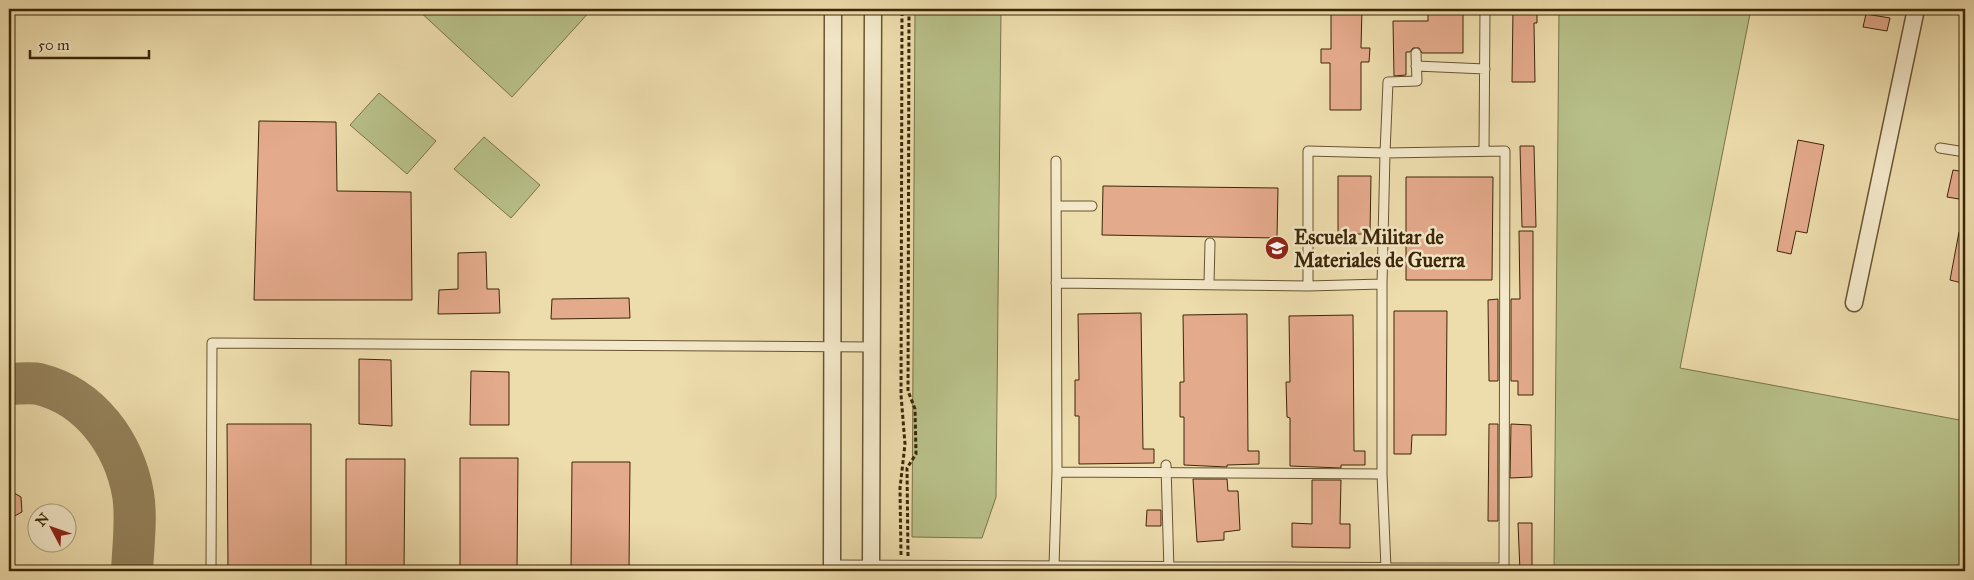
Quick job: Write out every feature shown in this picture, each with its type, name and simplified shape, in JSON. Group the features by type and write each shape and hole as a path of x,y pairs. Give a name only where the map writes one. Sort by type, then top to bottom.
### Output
{"street":[{"path":"832,568 833,9"},
{"path":"871,568 873,9"},
{"path":"1854,303 1916,9"}],"lane":[{"path":"1484,151 1485,9"},
{"path":"1386,568 1382,474 1382,284 1388,82 1417,81 1416,53"},
{"path":"1416,66 1485,69"},
{"path":"1940,148 1965,152"},
{"path":"832,568 905,566 942,569 1017,569 1054,566 1169,569 1386,568 1504,570 1505,151 1385,153 1308,151 1308,286"},
{"path":"1054,566 1057,472 1056,161"},
{"path":"1057,206 1092,206"},
{"path":"1209,283 1210,243"},
{"path":"1056,283 1209,283 1308,286 1382,284"},
{"path":"211,571 212,343 832,345 872,347"},
{"path":"1057,472 1166,469 1382,474"},
{"path":"1166,469 1169,569"}],"path":[{"path":"902,9 901,395 905,444 900,488 905,566"},
{"path":"905,566 908,468 916,454 915,410 908,391 909,9"}],"green space":[{"path":"417,9 592,9 512,97"},
{"path":"915,9 1001,9 996,497 982,538 912,537"},
{"path":"1559,9 1751,9 1680,368 1965,421 1965,571 1554,571"},
{"path":"379,93 436,141 407,174 350,125"},
{"path":"484,137 540,185 511,218 454,169"}],"building":[{"path":"1331,9 1362,9 1361,48 1370,48 1369,62 1361,62 1361,110 1330,110 1330,63 1321,63 1321,49 1331,49"},
{"path":"1428,9 1463,9 1463,53 1422,53 1419,48 1413,48 1410,52 1406,52 1406,75 1394,76 1393,21 1428,21"},
{"path":"1513,9 1537,9 1537,23 1534,23 1535,82 1512,82"},
{"path":"1866,14 1890,18 1887,31 1863,27"},
{"path":"259,121 336,122 337,191 411,192 412,300 254,300"},
{"path":"1798,140 1824,145 1807,233 1796,231 1791,254 1777,251"},
{"path":"1520,146 1534,146 1536,227 1522,227"},
{"path":"1953,170 1965,172 1965,200 1947,197"},
{"path":"1338,176 1371,176 1370,234 1338,234"},
{"path":"1406,177 1493,177 1492,280 1406,280"},
{"path":"1103,186 1278,188 1277,238 1102,235"},
{"path":"1519,231 1533,231 1533,395 1518,395 1518,381 1511,381 1511,299 1520,299"},
{"path":"1959,232 1965,233 1965,268 1962,283 1950,280"},
{"path":"486,252 487,289 499,289 500,313 438,314 439,290 458,289 458,253"},
{"path":"629,298 630,318 551,319 552,299"},
{"path":"1498,299 1498,381 1489,381 1488,300"},
{"path":"1394,311 1447,311 1446,435 1412,435 1411,454 1394,454"},
{"path":"1141,313 1143,449 1154,449 1154,463 1079,464 1079,416 1075,416 1075,380 1079,380 1078,314"},
{"path":"1247,314 1248,451 1259,451 1259,464 1227,465 1227,467 1184,465 1184,417 1180,417 1180,382 1184,382 1183,315"},
{"path":"1353,315 1354,451 1365,451 1365,465 1341,465 1341,468 1290,466 1290,418 1287,417 1286,382 1290,382 1289,316"},
{"path":"359,359 391,360 392,426 359,424"},
{"path":"471,371 509,372 509,425 470,425"},
{"path":"227,424 311,424 311,571 228,571"},
{"path":"1489,424 1498,424 1498,521 1488,521"},
{"path":"1511,424 1531,425 1532,477 1510,478"},
{"path":"460,458 518,458 517,571 460,571"},
{"path":"346,459 405,459 404,571 346,571"},
{"path":"572,462 630,462 629,571 571,571"},
{"path":"1193,479 1227,479 1228,491 1238,491 1240,530 1224,532 1224,540 1197,542"},
{"path":"1312,480 1341,480 1340,524 1350,524 1350,548 1292,547 1292,523 1312,524"},
{"path":"9,490 21,497 22,512 9,519"},
{"path":"1147,510 1161,510 1161,526 1146,526"},
{"path":"1518,523 1532,523 1532,571 1520,571"}],"taxiway":[{"path":"9,384 35,383 58,390 89,411 113,441 129,475 133,494 135,522 132,571"}],"place":[{"name":"Escuela Militar de Materiales de Guerra","path":"1277,248"}]}
